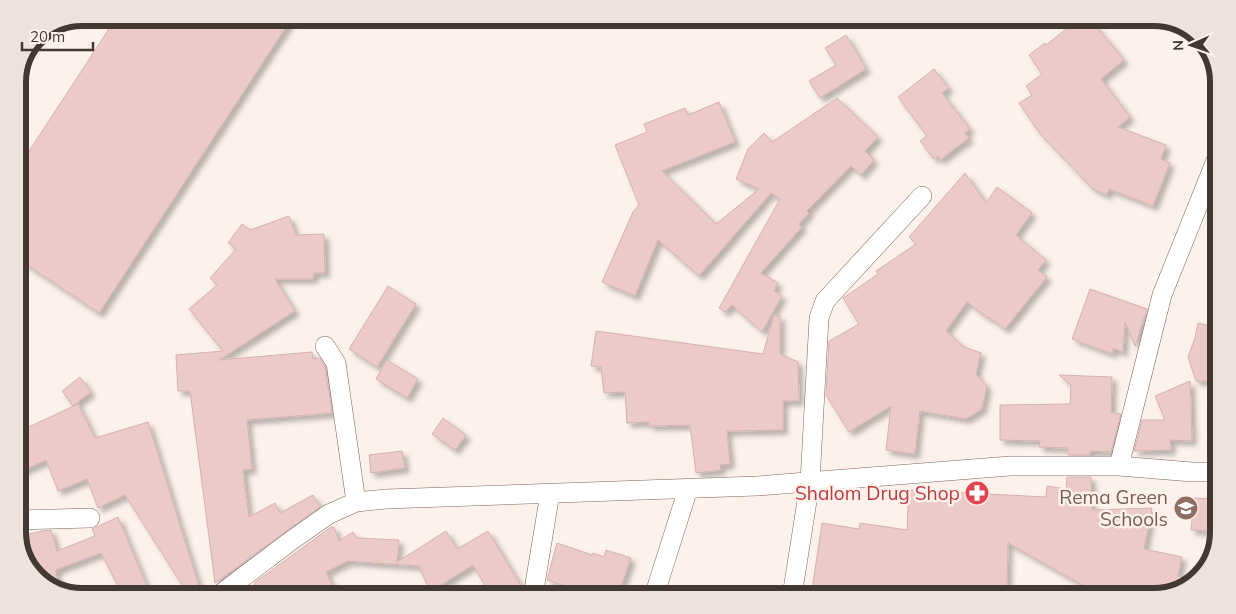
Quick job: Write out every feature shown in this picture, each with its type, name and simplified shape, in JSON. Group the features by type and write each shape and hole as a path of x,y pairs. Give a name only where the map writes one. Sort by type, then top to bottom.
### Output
{"street":[{"path":"1119,466 1162,295 1210,175"},
{"path":"793,588 810,482 818,318 825,301 922,196"},
{"path":"325,346 336,363 356,502"},
{"path":"229,588 329,514 356,502 386,499 688,489 810,482 1010,466 1119,466 1210,472"},
{"path":"657,588 688,489"},
{"path":"533,588 550,493"},
{"path":"26,520 90,518"}],"building":[{"path":"111,26 287,26 99,313 26,264 26,156"},
{"path":"1070,26 1096,26 1124,60 1101,79 1130,117 1118,127 1166,145 1161,159 1170,163 1153,206 1109,189 1107,195 1093,189 1041,135 1019,103 1032,95 1026,86 1042,74 1029,55 1045,43 1046,45"},
{"path":"846,35 866,69 820,98 809,81 836,65 825,48"},
{"path":"934,69 949,88 942,93 970,129 965,133 969,138 940,160 938,156 934,159 920,141 927,136 898,97"},
{"path":"837,98 878,137 865,151 874,160 861,175 851,166 807,211 809,213 799,224 802,227 761,273 778,283 774,291 782,296 762,332 732,305 725,312 719,308 780,199 771,193 699,276 658,240 635,296 602,282 633,212 639,205 615,145 647,132 644,124 685,108 688,115 719,102 735,142 662,171 716,224 759,189 736,179 748,149 764,133 772,142"},
{"path":"965,173 986,203 997,187 1032,213 1016,235 1046,260 1038,270 1047,277 1005,329 967,302 946,331 964,347 981,353 976,374 987,386 982,409 966,419 920,411 915,454 886,450 891,406 849,432 826,395 829,341 859,324 843,298 878,274 876,271 916,244 909,237"},
{"path":"289,216 296,235 324,234 325,273 314,273 313,279 275,279 295,311 219,360 312,352 313,359 320,358 325,367 332,413 247,420 252,469 243,470 249,517 275,503 280,513 313,495 320,507 215,583 190,391 178,391 176,355 223,351 189,309 217,285 210,278 236,249 228,243 242,224 250,230"},
{"path":"388,286 416,304 377,367 349,349"},
{"path":"1090,289 1147,309 1135,346 1125,322 1123,352 1113,348 1113,354 1072,339"},
{"path":"774,315 780,316 780,354 798,362 799,401 783,401 783,430 727,431 730,464 720,465 721,470 696,473 690,425 649,426 649,422 627,423 625,392 604,393 601,367 591,366 596,331 763,354"},
{"path":"1198,323 1210,326 1210,381 1196,381 1188,357"},
{"path":"387,360 418,379 407,398 376,379"},
{"path":"1059,375 1112,377 1111,413 1121,414 1111,452 1090,451 1090,455 1068,455 1068,448 1039,447 1040,441 1000,440 1000,405 1070,404 1071,385"},
{"path":"80,377 91,392 73,406 62,391"},
{"path":"1190,381 1192,441 1170,440 1171,450 1134,451 1142,420 1165,420 1155,396"},
{"path":"78,404 95,438 148,422 200,588 184,588 125,495 98,508 87,479 58,491 46,460 26,469 26,428"},
{"path":"443,418 466,435 455,450 432,434"},
{"path":"402,451 405,468 371,473 369,455"},
{"path":"1067,477 1091,477 1092,510 1152,508 1144,549 1182,557 1178,576 1186,577 1168,586 1154,588 1088,588 1008,543 1007,588 947,586 947,588 812,588 822,523 859,529 860,523 907,530 909,490 1046,497 1047,486 1066,489"},
{"path":"1194,498 1210,499 1210,531 1191,530"},
{"path":"118,517 148,588 119,588 101,553 56,570 57,581 40,569 27,543 26,535 51,530 57,551 95,536 92,529"},
{"path":"331,527 334,527 339,541 353,532 357,538 399,540 397,562 446,531 457,549 488,531 522,588 486,588 473,565 436,588 428,588 419,566 348,561 326,572 334,588 256,588 254,583"},
{"path":"557,543 592,555 593,553 604,557 606,550 631,558 620,588 570,588 547,580"}],"place":[{"name":"Shalom Drug Shop","path":"977,493"},
{"name":"Rema Green Schools","path":"1186,508"}]}
